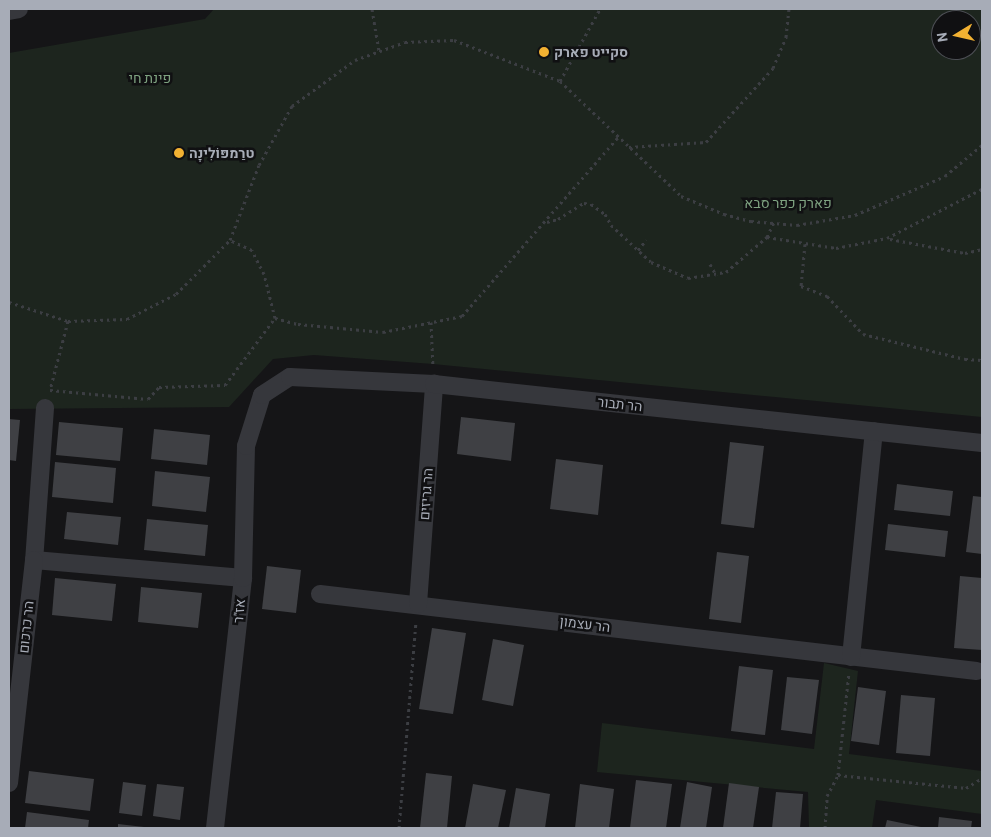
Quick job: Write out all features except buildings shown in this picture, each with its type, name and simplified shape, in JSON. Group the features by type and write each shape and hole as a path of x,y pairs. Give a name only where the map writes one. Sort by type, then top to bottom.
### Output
{"street":[{"path":"9,10 19,9"},
{"name":"הר תבור","path":"262,395 290,377 434,384 982,443"},
{"name":"הר גריזים","path":"418,604 434,384"},
{"name":"אז\"ר","path":"214,828 243,578 246,446 262,395"},
{"name":"הר כרכום","path":"9,783 34,560 45,408"},
{"path":"851,657 874,431"},
{"path":"34,560 243,578"},
{"name":"הר עצמון","path":"320,594 976,671"}],"path":[{"path":"372,9 379,51"},
{"path":"560,82 600,9"},
{"path":"629,147 706,142 773,68 786,38 789,9"},
{"path":"9,302 68,321 127,319 176,294 230,240 259,164 292,106 355,60 406,42 454,40 560,82 681,196 724,214 797,225 855,215 945,176 982,145"},
{"path":"275,318 298,324 383,332 462,316 547,222 618,136"},
{"path":"767,237 805,244 849,247 887,238 982,189"},
{"path":"547,222 558,219 584,203 591,204 605,214 611,225 651,262 688,278 726,272 767,237 774,221"},
{"path":"887,238 965,253 982,249"},
{"path":"230,240 252,250 264,274 275,318"},
{"path":"638,250 646,240"},
{"path":"805,244 801,286 827,296 863,334 965,359 982,360"},
{"path":"710,264 716,274"},
{"path":"68,321 50,390 148,399 158,387 225,385 275,318"},
{"path":"431,322 434,384"},
{"path":"399,828 418,604"},
{"path":"824,828 828,796 838,775 851,657"},
{"path":"838,775 966,788 982,778"}],"green space":[{"name":"פארק כפר סבא","path":"214,9 982,9 982,417 433,364 314,355 273,359 229,407 9,409 9,53 205,19"},
{"path":"824,663 858,671 849,754 982,771 982,814 876,800 872,828 809,828 808,792 597,772 602,723 814,749"}],"place":[{"name":"סקייט פארק","path":"544,52"},
{"name":"טרַמפּוֹלִינָה","path":"179,153"}],"park label":[{"name":"פינת חי","path":"150,78"}]}
